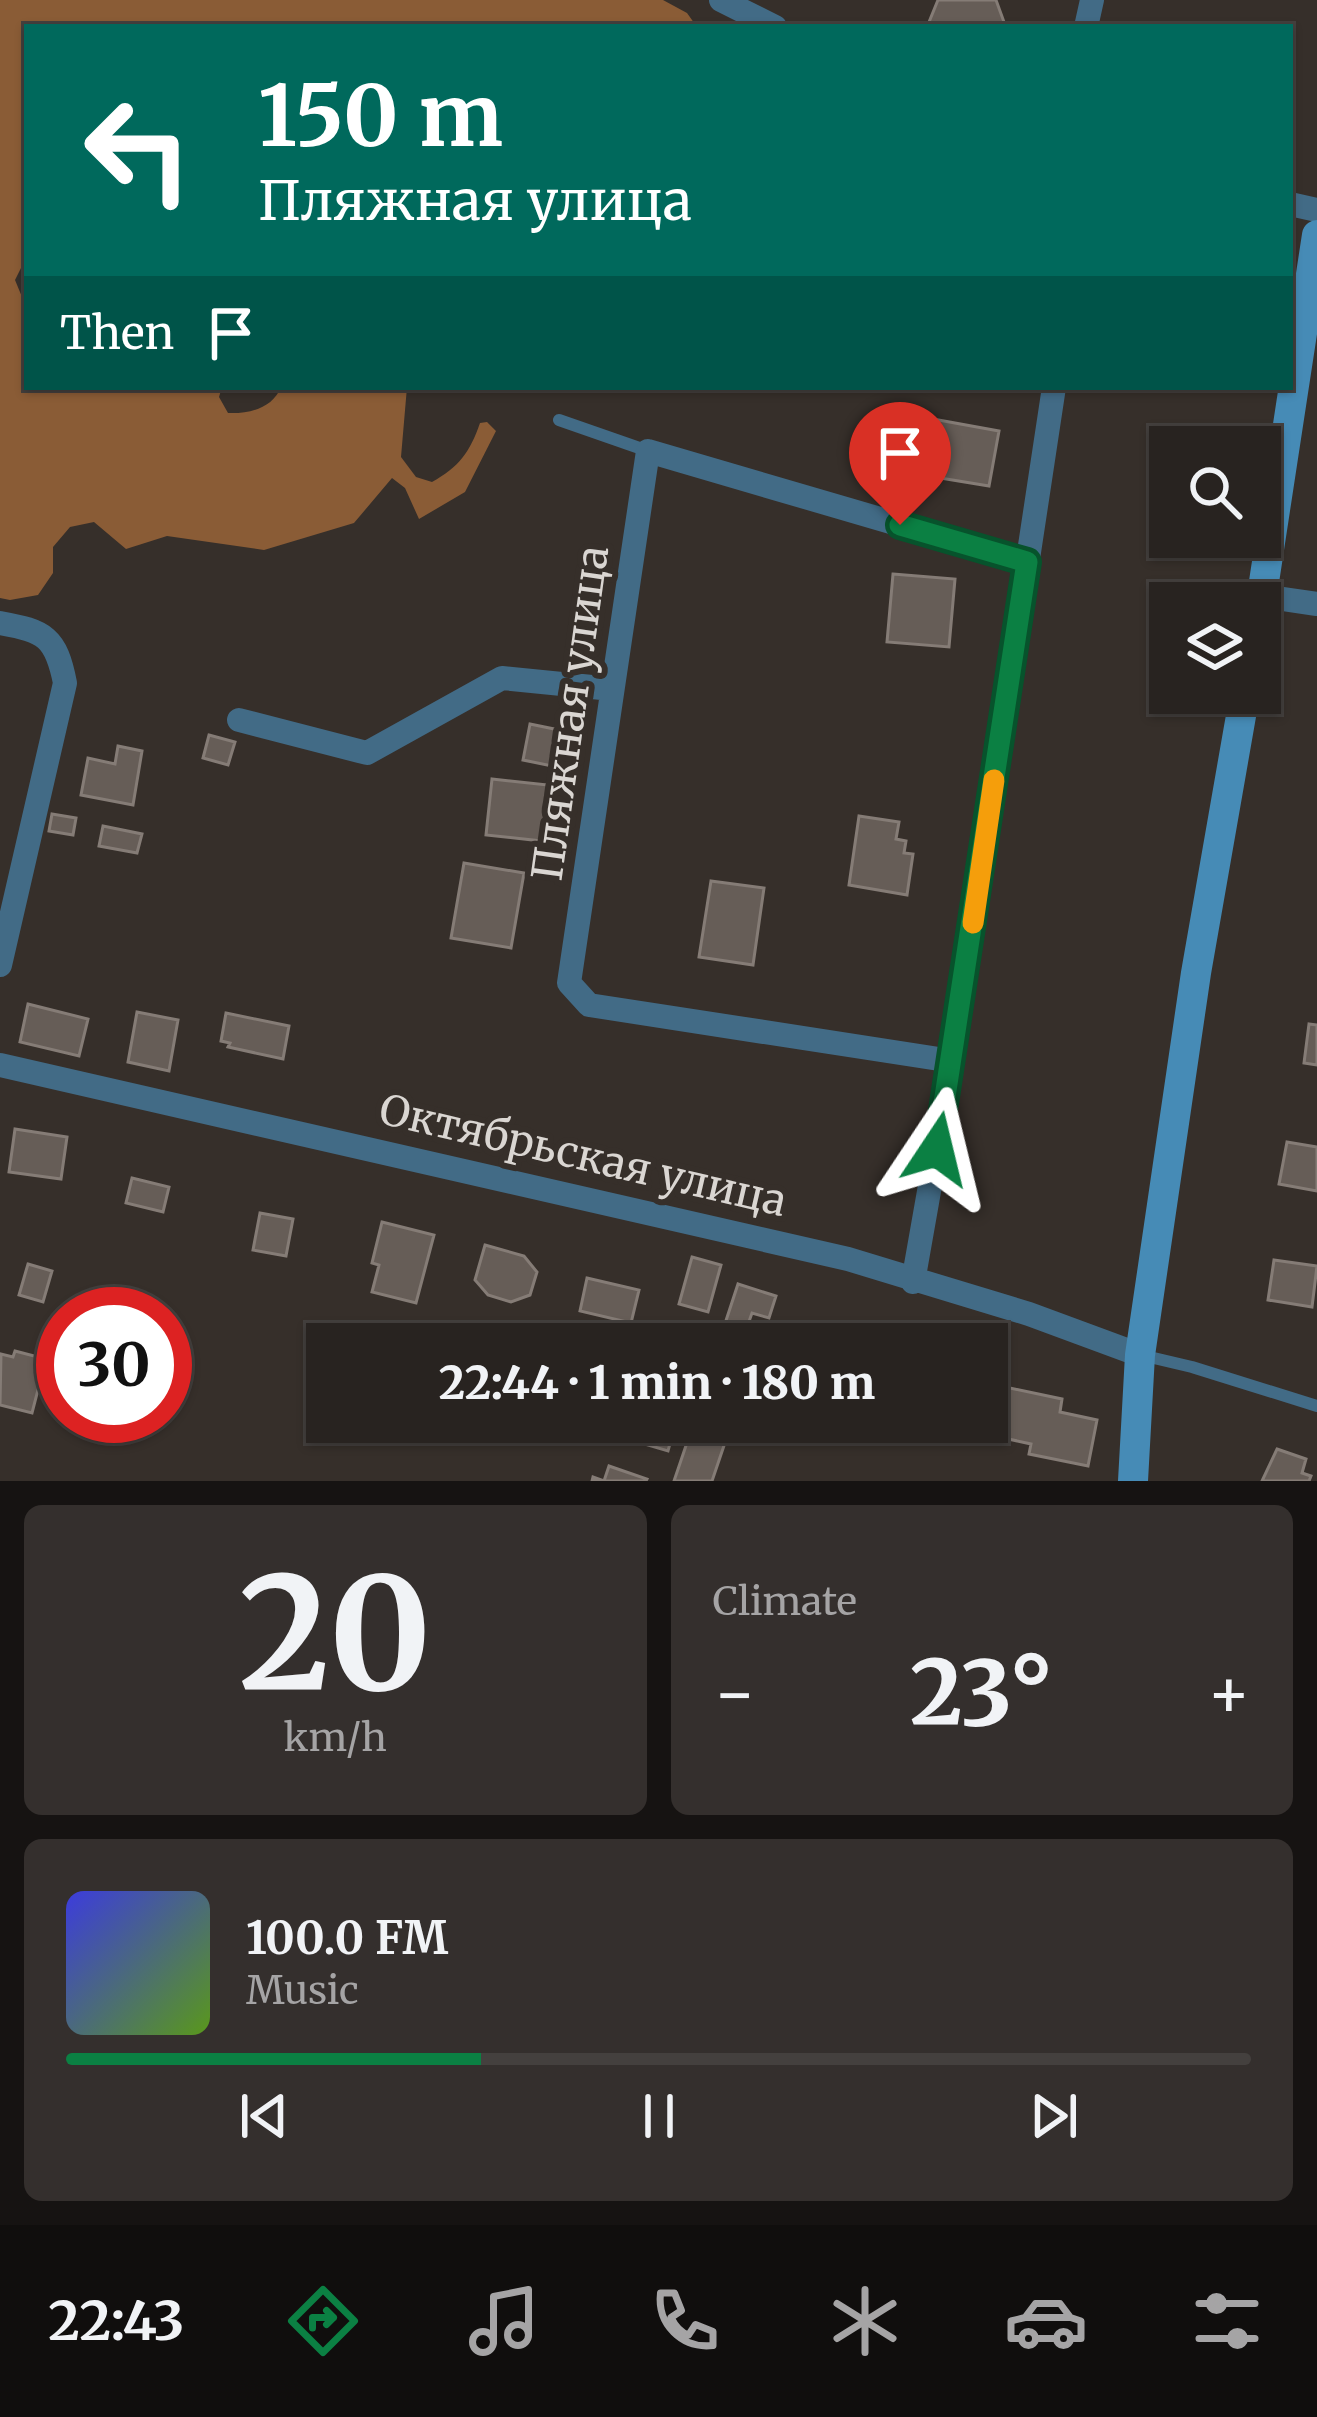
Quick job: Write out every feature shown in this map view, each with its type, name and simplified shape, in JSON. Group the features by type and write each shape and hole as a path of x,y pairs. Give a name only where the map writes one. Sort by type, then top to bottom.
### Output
{"main road":[{"path":"1264,582 1317,236"},
{"path":"1133,1481 1140,1355 1241,714"}],"street":[{"path":"721,0 769,24"},
{"path":"914,1282 1054,390"},
{"path":"648,451 1027,562"},
{"name":"Пляжная улица","path":"648,451 569,983 589,1005 952,1061"},
{"path":"1281,603 1317,604"},
{"path":"0,623 37,629 59,651 65,683 0,965"},
{"path":"238,720 367,753 502,678 612,689"},
{"name":"Октябрьская улица","path":"0,1065 848,1259 1029,1314 1140,1355"}],"lane":[{"path":"559,420 648,451"},
{"path":"1140,1355 1317,1406"}],"shaded area":[{"path":"0,0 663,0 687,13 695,24 24,24 24,262 15,280 24,302 24,390 221,390 219,397 228,413 236,413 266,405 279,390 407,390 401,457 416,477 432,482 462,458 480,423 487,422 496,431 465,492 419,519 405,488 392,478 354,523 264,550 167,536 126,549 94,522 70,527 53,547 53,573 38,595 0,598"}],"building":[{"path":"938,0 996,0 1004,22 1003,24 928,24"},
{"path":"933,419 999,431 989,486 922,475"},
{"path":"893,574 955,579 949,647 887,642"},
{"path":"530,724 559,730 552,766 523,760"},
{"path":"209,735 235,742 228,765 203,758"},
{"path":"118,746 142,751 133,805 81,795 88,758 115,764"},
{"path":"492,779 548,785 542,841 486,835"},
{"path":"52,814 76,818 73,835 49,831"},
{"path":"859,816 899,822 896,839 906,841 904,853 913,854 907,895 849,885"},
{"path":"103,826 142,834 137,853 99,846"},
{"path":"464,863 524,873 511,948 451,938"},
{"path":"711,881 764,888 753,965 699,957"},
{"path":"28,1004 88,1019 79,1056 20,1042"},
{"path":"137,1012 178,1020 169,1071 128,1062"},
{"path":"226,1013 289,1026 283,1059 228,1047 230,1043 221,1041"},
{"path":"1309,1024 1317,1025 1317,1065 1304,1063"},
{"path":"15,1129 67,1137 61,1179 9,1172"},
{"path":"1287,1142 1317,1147 1317,1191 1279,1184"},
{"path":"132,1178 169,1187 163,1212 126,1203"},
{"path":"260,1213 293,1219 286,1256 253,1250"},
{"path":"382,1222 434,1235 416,1303 372,1292 379,1265 372,1263"},
{"path":"485,1245 524,1256 537,1272 530,1295 511,1302 488,1295 475,1280"},
{"path":"692,1257 721,1265 708,1312 679,1304"},
{"path":"1274,1260 1317,1266 1312,1307 1268,1300"},
{"path":"28,1264 52,1271 47,1287 36,1287 36,1300 19,1295"},
{"path":"587,1278 639,1290 631,1323 580,1311"},
{"path":"738,1284 776,1296 769,1318 752,1313 748,1323 725,1323"},
{"path":"15,1351 36,1356 32,1413 0,1405 1,1354 13,1357"},
{"path":"1008,1388 1062,1399 1060,1412 1097,1420 1088,1466 1029,1454 1031,1444 1008,1439"},
{"path":"641,1443 670,1443 668,1451"},
{"path":"687,1443 725,1443 712,1481 674,1481"},
{"path":"1277,1449 1306,1459 1302,1473 1311,1476 1309,1481 1262,1481"},
{"path":"609,1466 647,1479 646,1481 604,1481"}],"slow traffic":[{"path":"973,923 994,780"}],"route":[{"path":"900,525 1027,562 937,1149"}]}
